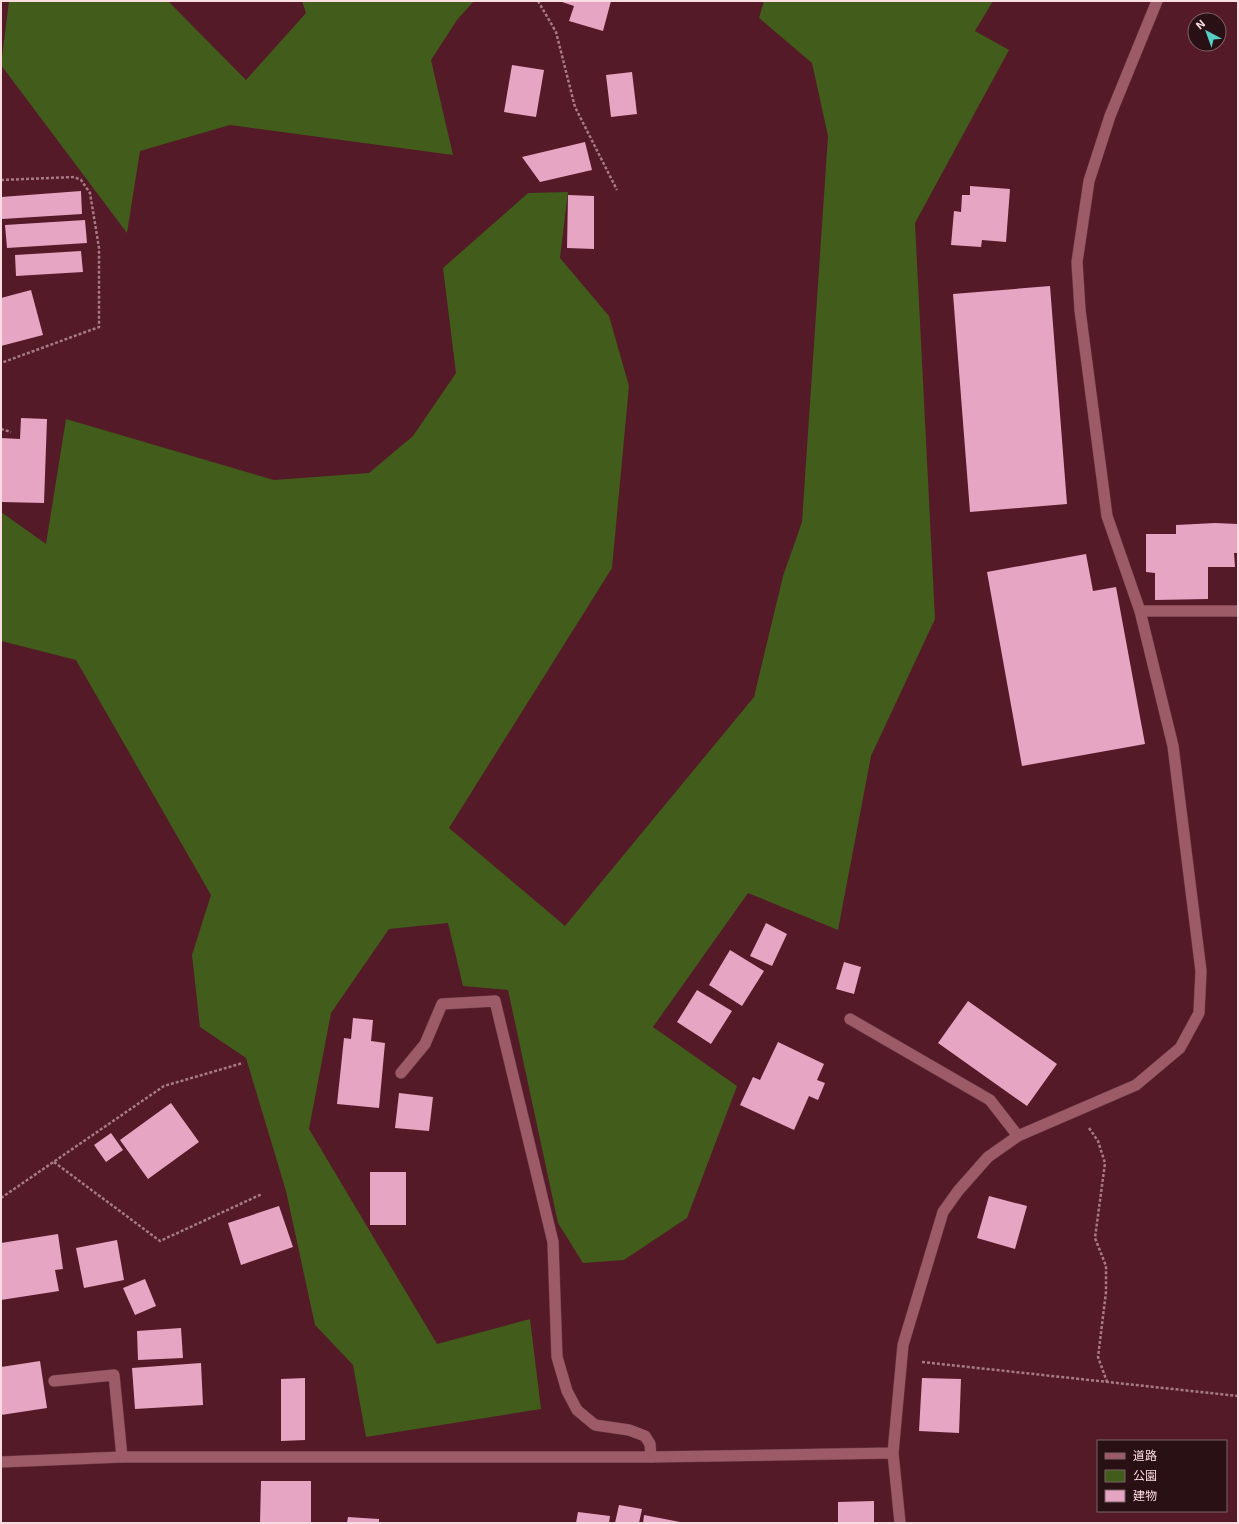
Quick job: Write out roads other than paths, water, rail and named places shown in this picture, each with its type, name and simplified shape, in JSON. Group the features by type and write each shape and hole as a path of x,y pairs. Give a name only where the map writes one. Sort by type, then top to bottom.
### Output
{"street":[{"path":"900,1523 893,1453 903,1345 943,1212 958,1191 988,1157 1018,1136 1136,1085 1180,1048 1199,1013 1201,971 1173,746 1140,611 1107,516 1080,310 1077,262 1089,181 1110,116 1156,1"},
{"path":"1140,611 1238,611"},
{"path":"401,1073 424,1044 442,1004 495,1001 553,1242 557,1357 566,1391 577,1410 595,1425 629,1430 645,1436 650,1444 651,1456"},
{"path":"850,1019 990,1100 1018,1136"},
{"path":"54,1381 114,1375 122,1457"},
{"path":"1,1462 122,1457 651,1456 893,1453"}]}
